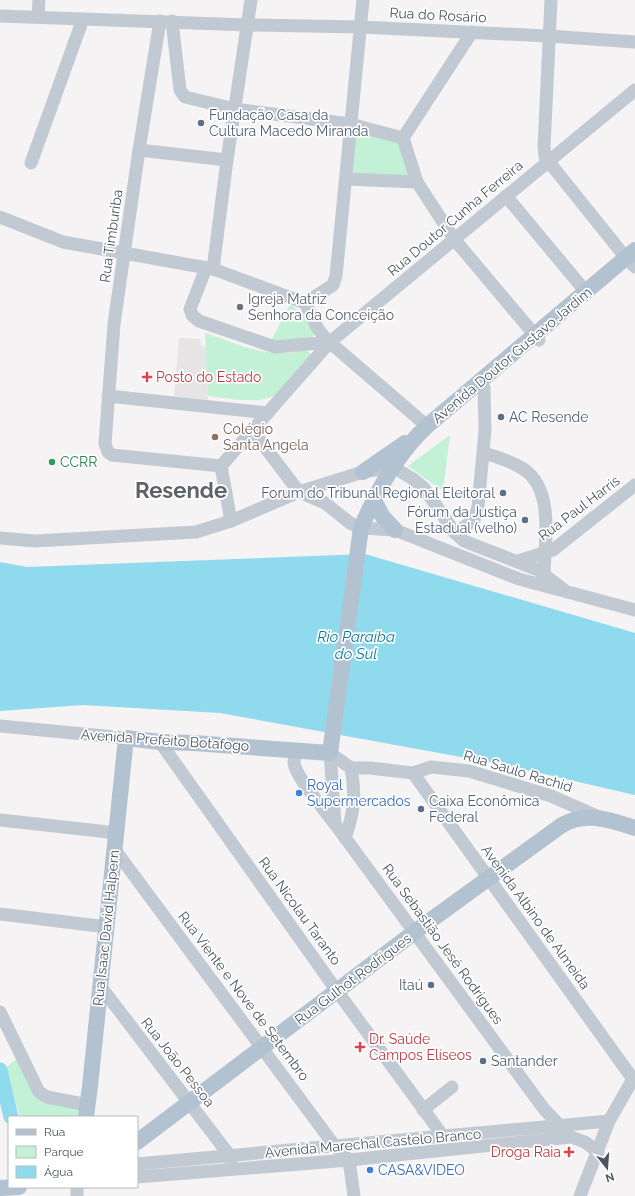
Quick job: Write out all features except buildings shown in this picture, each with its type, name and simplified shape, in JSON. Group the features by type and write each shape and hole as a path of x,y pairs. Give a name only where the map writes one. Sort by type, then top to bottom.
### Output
{"main road":[{"name":"Avenida Doutor Gustavo Jardim","path":"537,338 586,292 632,260"},
{"name":"Avenida Doutor Gustavo Jardim","path":"394,466 482,385 632,260"},
{"name":"Avenida Doutor Gustavo Jardim","path":"330,753 361,528 373,499 402,452 427,426 482,385"},
{"path":"363,472 415,437"},
{"path":"373,499 383,517 395,530"},
{"name":"Avenida Prefeito Botafogo","path":"126,738 160,742 330,753"},
{"name":"Rua Isaac David Halpern","path":"86,1114 101,987 126,738"},
{"name":"Rua Gulhot Rodrigues","path":"138,1141 188,1101 263,1048 488,878 572,820 581,817 603,818"},
{"path":"603,818 635,828"}],"street":[{"path":"38,17 39,0"},
{"path":"251,0 209,269 191,306 192,315 202,323 275,346 330,342"},
{"path":"305,303 333,285 335,281 363,0"},
{"path":"551,0 548,36 544,147 548,161 632,260"},
{"name":"Rua do Rosário","path":"0,16 248,25 360,27 548,36 635,42"},
{"path":"31,163 83,19"},
{"path":"166,21 182,94 191,99 235,109 350,124 403,138"},
{"name":"Rua Timburiba","path":"166,21 139,150 124,254 114,324 105,444 108,452 112,454 221,466"},
{"path":"403,138 472,32"},
{"name":"Rua Doutor Cunha Ferreira","path":"221,466 330,342 635,90"},
{"path":"403,138 418,182 454,239 537,338"},
{"path":"139,150 227,160"},
{"path":"346,179 418,182"},
{"path":"506,196 586,292"},
{"path":"0,217 63,242 209,269 305,303 318,330 427,426"},
{"path":"455,533 474,520 476,514 484,453 482,385"},
{"path":"108,396 268,413"},
{"path":"252,430 299,492 324,503 350,523 361,528 395,530 519,579 635,610"},
{"path":"484,453 525,470 536,484 546,510 544,573"},
{"path":"221,466 232,521"},
{"path":"0,538 35,541 188,534 232,521 299,492 363,472 394,466 424,488 455,533 464,541 544,573 564,590"},
{"name":"Rua Paul Harris","path":"522,563 544,554 560,545 635,485"},
{"path":"519,579 525,573 522,563"},
{"name":"Avenida Prefeito Botafogo","path":"0,726 126,738"},
{"name":"Rua Nicolau Taranto","path":"160,742 337,991 443,1136"},
{"name":"Rua Sebastião Jesé Rodrigues","path":"298,751 294,762 302,779 544,1109 571,1137"},
{"path":"330,753 351,768 355,790 354,809 345,838"},
{"path":"330,753 335,824"},
{"name":"Rua Saulo Rachid","path":"351,768 370,768 413,773 430,767 469,771 551,796 603,818"},
{"name":"Avenida Albino de Almeida","path":"413,773 634,1080"},
{"path":"0,820 117,833"},
{"name":"Rua Viente e Nove de Setembro","path":"115,850 334,1145 349,1160"},
{"path":"0,914 107,927"},
{"name":"Rua João Pessoa","path":"101,987 230,1156"},
{"path":"0,1012 39,1092 86,1114"},
{"path":"580,1196 609,1121 634,1080"},
{"path":"423,1110 452,1087"},
{"name":"Avenida Marechal Castelo Branco","path":"138,1164 609,1121"},
{"path":"571,1137 585,1142 598,1152"},
{"name":"Avenida Marechal Castelo Branco","path":"138,1177 349,1160 571,1137"},
{"path":"230,1156 232,1169"},
{"path":"349,1160 354,1196"}],"shaded area":[{"path":"179,338 200,339 201,346 206,347 208,400 174,396"}],"green space":[{"path":"354,129 399,139 412,179 350,177"},
{"path":"290,304 309,320 315,332 311,339 271,341"},
{"path":"205,333 255,350 280,353 305,349 311,354 275,395 268,398 260,400 242,400 208,396"},
{"path":"450,435 443,491 408,466"},
{"path":"17,1059 33,1091 82,1109 79,1116 20,1116 6,1067"}],"water":[{"name":"Rio Paraíba do Sul","path":"365,554 635,633 635,795 505,765 220,713 83,705 0,711 0,562 27,567"}],"waterway":[{"path":"0,1070 11,1116"}],"place":[{"name":"Fundação Casa da Cultura Macedo Miranda","path":"201,123"},
{"name":"Igreja Matriz Senhora da Conceição","path":"240,307"},
{"name":"Posto do Estado","path":"147,377"},
{"name":"AC Resende","path":"501,417"},
{"name":"Colégio Santa Angela","path":"215,437"},
{"name":"CCRR","path":"52,462"},
{"name":"Forum do Tribunal Regional Eleitoral","path":"503,493"},
{"name":"Fórum da Justiça Estadual (velho)","path":"525,520"},
{"name":"Royal Supermercados","path":"299,793"},
{"name":"Caixa Econômica Federal","path":"421,809"},
{"name":"Itaú","path":"431,985"},
{"name":"Dr. Saúde Campos Elíseos","path":"360,1047"},
{"name":"Santander","path":"483,1061"},
{"name":"Droga Raia","path":"569,1152"},
{"name":"CASA&VIDEO","path":"370,1170"}],"district":[{"name":"Resende","path":"181,490"}]}
